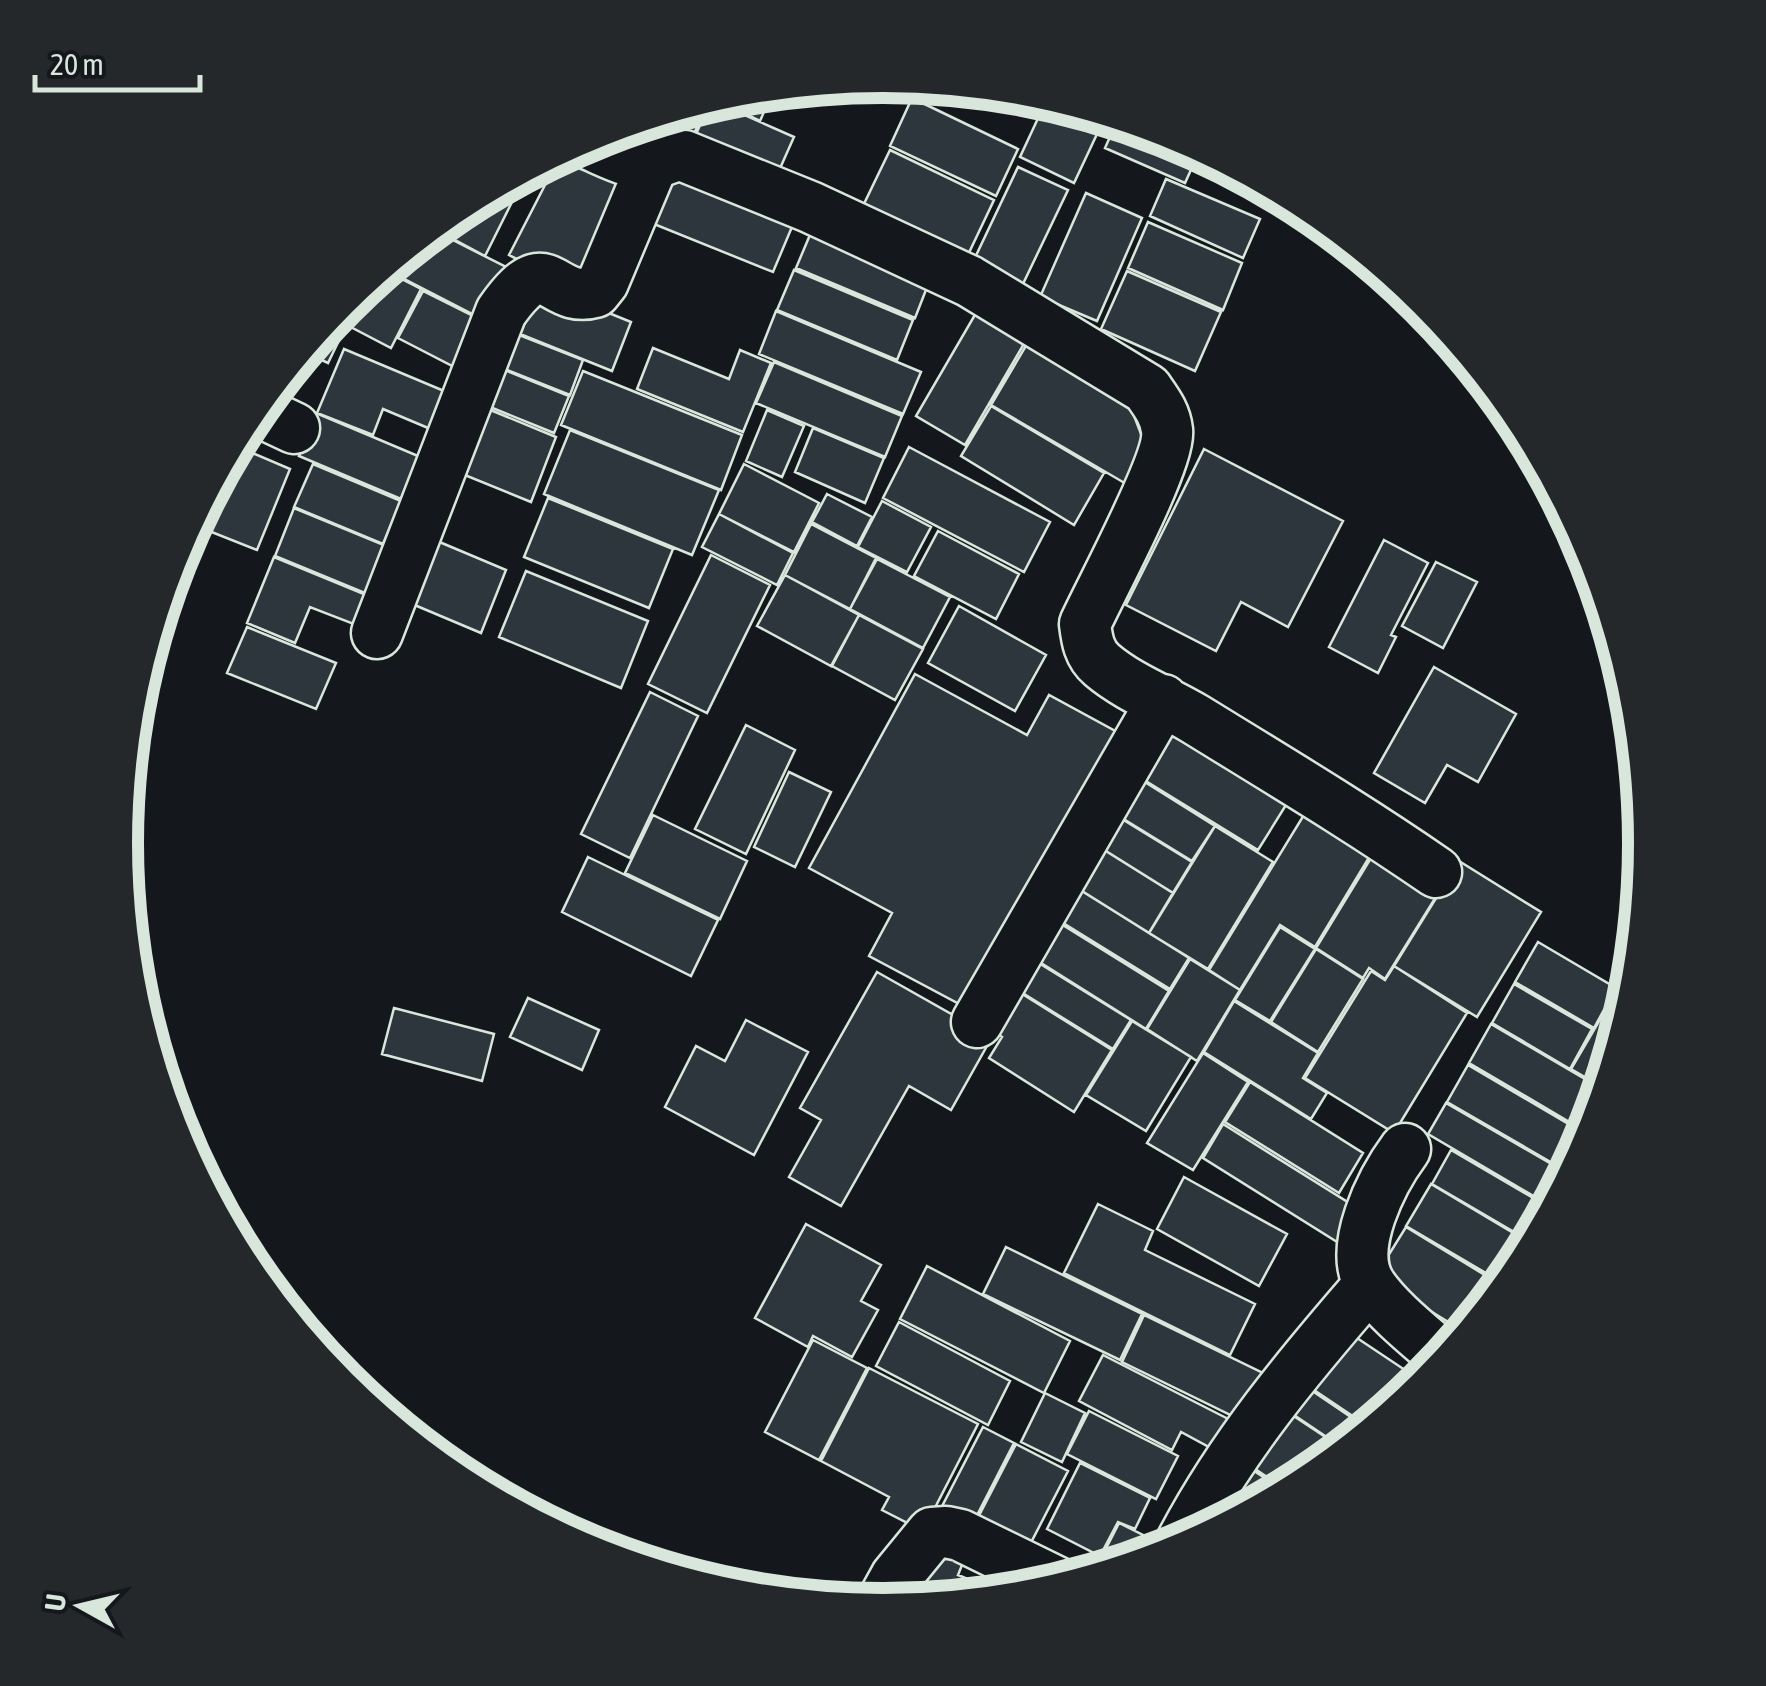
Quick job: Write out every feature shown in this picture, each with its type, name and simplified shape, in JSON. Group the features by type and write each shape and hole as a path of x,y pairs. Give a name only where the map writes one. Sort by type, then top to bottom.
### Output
{"street":[{"path":"606,151 654,163 674,155 684,156 810,207 969,281 1147,388 1161,407 1168,433 1160,467 1085,624 1087,646 1099,663 1374,830 1436,872"},
{"path":"377,633 501,312 522,283 532,278 546,278 578,293 594,292 603,282 654,163"},
{"path":"977,1022 1163,700"},
{"path":"1405,1149 1376,1200 1363,1258 1370,1284 1433,1345"},
{"path":"1192,1521 1280,1388 1370,1284"},
{"path":"891,1588 932,1533 960,1536 1036,1572"}],"building":[{"path":"913,99 1018,149 996,196 890,146"},
{"path":"766,107 760,121 740,112"},
{"path":"738,112 794,137 773,184 690,148 702,120"},
{"path":"1040,115 1099,130 1074,183 1020,157"},
{"path":"700,121 688,147 657,133"},
{"path":"652,134 644,153 627,143"},
{"path":"1111,134 1193,165 1185,183 1105,148"},
{"path":"890,150 994,200 966,259 862,208"},
{"path":"578,163 627,187 576,289 509,255 550,176"},
{"path":"673,163 797,215 773,272 649,222"},
{"path":"1018,167 1068,190 1021,288 972,264"},
{"path":"1166,179 1260,219 1243,258 1150,216"},
{"path":"1086,193 1142,218 1097,321 1040,297"},
{"path":"516,194 485,256 450,237"},
{"path":"1148,222 1242,263 1223,310 1128,268"},
{"path":"815,223 933,272 915,318 796,268"},
{"path":"449,238 510,269 484,320 399,276"},
{"path":"794,270 913,320 897,360 777,310"},
{"path":"1127,271 1221,312 1195,371 1101,329"},
{"path":"398,277 421,289 391,348 347,325"},
{"path":"540,285 631,322 612,371 520,334"},
{"path":"423,291 489,324 464,372 398,338"},
{"path":"776,311 921,372 903,414 759,354"},
{"path":"976,313 1025,342 965,445 916,416"},
{"path":"501,328 583,360 570,395 487,362"},
{"path":"342,331 343,332 328,363 317,358"},
{"path":"1027,344 1131,408 1143,439 1128,485 991,405"},
{"path":"653,348 729,379 740,350 771,363 743,432 637,389"},
{"path":"344,349 456,396 440,433 383,409 373,435 317,413"},
{"path":"774,362 902,416 885,457 756,403"},
{"path":"487,363 569,396 554,433 473,400"},
{"path":"583,371 742,435 721,490 561,425"},
{"path":"296,384 283,409 279,407"},
{"path":"471,402 556,437 531,502 445,467"},
{"path":"991,406 1104,473 1074,525 961,456"},
{"path":"767,410 804,426 782,477 746,461"},
{"path":"316,413 418,456 401,499 299,456"},
{"path":"813,428 884,458 865,503 795,472"},
{"path":"570,430 719,490 692,555 544,494"},
{"path":"909,447 1050,522 1024,572 883,498"},
{"path":"1204,449 1343,521 1288,627 1241,602 1216,651 1126,605"},
{"path":"249,451 290,469 257,550 209,531"},
{"path":"313,464 401,501 383,544 294,507"},
{"path":"744,464 819,503 794,552 719,514"},
{"path":"827,494 872,517 857,546 812,522"},
{"path":"548,498 673,549 649,608 524,557"},
{"path":"882,501 931,527 907,572 858,547"},
{"path":"294,508 396,550 377,598 275,556"},
{"path":"216,509 195,562 194,558"},
{"path":"719,514 793,553 777,585 702,547"},
{"path":"811,524 876,558 850,609 785,575"},
{"path":"938,531 1019,574 996,619 914,576"},
{"path":"430,538 506,570 481,633 405,601"},
{"path":"1384,540 1428,563 1391,635 1396,637 1378,673 1329,647"},
{"path":"711,555 770,585 707,713 648,684"},
{"path":"274,557 376,599 364,628 310,607 295,643 247,623"},
{"path":"877,559 950,597 923,648 850,609"},
{"path":"1436,562 1477,582 1443,648 1402,626"},
{"path":"526,571 648,621 621,688 499,637"},
{"path":"785,575 859,615 831,666 757,626"},
{"path":"959,606 1046,655 1015,711 928,663"},
{"path":"859,615 923,649 895,700 832,666"},
{"path":"247,627 336,663 316,709 227,673"},
{"path":"1434,667 1516,714 1478,782 1447,765 1425,803 1374,773"},
{"path":"915,674 1027,735 1049,695 1130,739 980,1015 869,956 892,913 809,868"},
{"path":"650,692 698,716 630,858 581,834"},
{"path":"1168,722 1291,797 1258,850 1136,775"},
{"path":"746,725 795,750 746,854 695,829"},
{"path":"789,772 831,792 795,867 754,847"},
{"path":"1140,779 1215,826 1192,861 1117,815"},
{"path":"1310,805 1376,846 1315,947 1280,925 1240,990 1209,970"},
{"path":"653,815 747,861 720,919 625,873"},
{"path":"1117,816 1192,862 1173,893 1098,846"},
{"path":"1215,826 1273,862 1208,969 1149,933"},
{"path":"1098,846 1173,893 1149,933 1074,886"},
{"path":"1374,853 1439,892 1385,979 1369,968 1363,978 1316,948"},
{"path":"588,857 718,920 691,976 562,912"},
{"path":"1459,861 1541,912 1477,1017 1394,966"},
{"path":"1074,886 1189,958 1170,989 1055,918"},
{"path":"1045,914 1169,991 1146,1029 1022,951"},
{"path":"1280,927 1315,949 1270,1021 1235,1000"},
{"path":"1538,942 1614,987 1594,1028 1515,982"},
{"path":"1316,949 1363,979 1318,1052 1271,1022"},
{"path":"1021,952 1131,1020 1113,1049 1003,981"},
{"path":"1190,959 1240,990 1197,1061 1147,1029"},
{"path":"1394,966 1467,1013 1394,1133 1305,1078 1371,971 1385,980"},
{"path":"877,972 992,1037 951,1110 909,1086 841,1206 789,1177 821,1120 800,1108"},
{"path":"1003,982 1112,1050 1074,1112 989,1058 1002,1037 979,1023"},
{"path":"1514,984 1592,1029 1570,1069 1492,1023"},
{"path":"528,998 599,1030 582,1070 510,1037"},
{"path":"1234,1001 1318,1053 1303,1078 1327,1093 1311,1119 1204,1052"},
{"path":"1611,1001 1590,1080 1571,1069"},
{"path":"394,1008 494,1034 482,1081 382,1054"},
{"path":"746,1020 808,1052 754,1155 665,1107 696,1046 725,1061"},
{"path":"1132,1021 1191,1057 1146,1131 1086,1095"},
{"path":"1491,1024 1589,1082 1573,1124 1469,1063"},
{"path":"1203,1053 1248,1082 1193,1170 1147,1143"},
{"path":"1468,1065 1573,1126 1556,1165 1447,1102"},
{"path":"1250,1082 1363,1153 1339,1193 1225,1122"},
{"path":"1446,1103 1555,1166 1538,1199 1428,1134"},
{"path":"1223,1124 1362,1211 1342,1245 1203,1158"},
{"path":"1451,1150 1537,1200 1518,1234 1432,1184"},
{"path":"1184,1177 1287,1234 1259,1286 1157,1229"},
{"path":"1431,1184 1517,1235 1490,1275 1406,1226"},
{"path":"1098,1204 1153,1231 1145,1250 1255,1304 1230,1355 1064,1273"},
{"path":"806,1224 881,1265 861,1301 878,1310 852,1357 813,1336 808,1347 755,1318"},
{"path":"1406,1227 1488,1277 1452,1324 1375,1277"},
{"path":"1006,1247 1142,1314 1120,1360 983,1294"},
{"path":"927,1266 1070,1341 1044,1393 900,1319"},
{"path":"1144,1315 1271,1377 1249,1424 1122,1362"},
{"path":"899,1322 1010,1381 988,1425 876,1366"},
{"path":"1342,1328 1408,1372 1356,1418 1305,1384"},
{"path":"813,1340 867,1368 819,1460 765,1432"},
{"path":"1103,1355 1238,1424 1222,1454 1181,1432 1172,1450 1079,1401"},
{"path":"869,1368 978,1424 923,1531 882,1510 889,1497 821,1461"},
{"path":"1305,1386 1355,1420 1330,1439 1288,1411"},
{"path":"1045,1393 1085,1413 1062,1462 1021,1442"},
{"path":"1277,1405 1329,1440 1271,1480 1240,1459"},
{"path":"1089,1411 1178,1456 1156,1499 1067,1454"},
{"path":"983,1427 1014,1443 968,1533 937,1516"},
{"path":"1016,1444 1068,1471 1023,1558 971,1531"},
{"path":"1239,1461 1269,1481 1223,1507 1213,1500"},
{"path":"1080,1463 1150,1498 1135,1529 1118,1522 1100,1556 1047,1529"},
{"path":"1119,1523 1150,1539 1123,1549 1103,1555"},
{"path":"938,1537 968,1550 958,1575 976,1582 917,1587"},
{"path":"998,1566 1012,1577 992,1580"}]}
